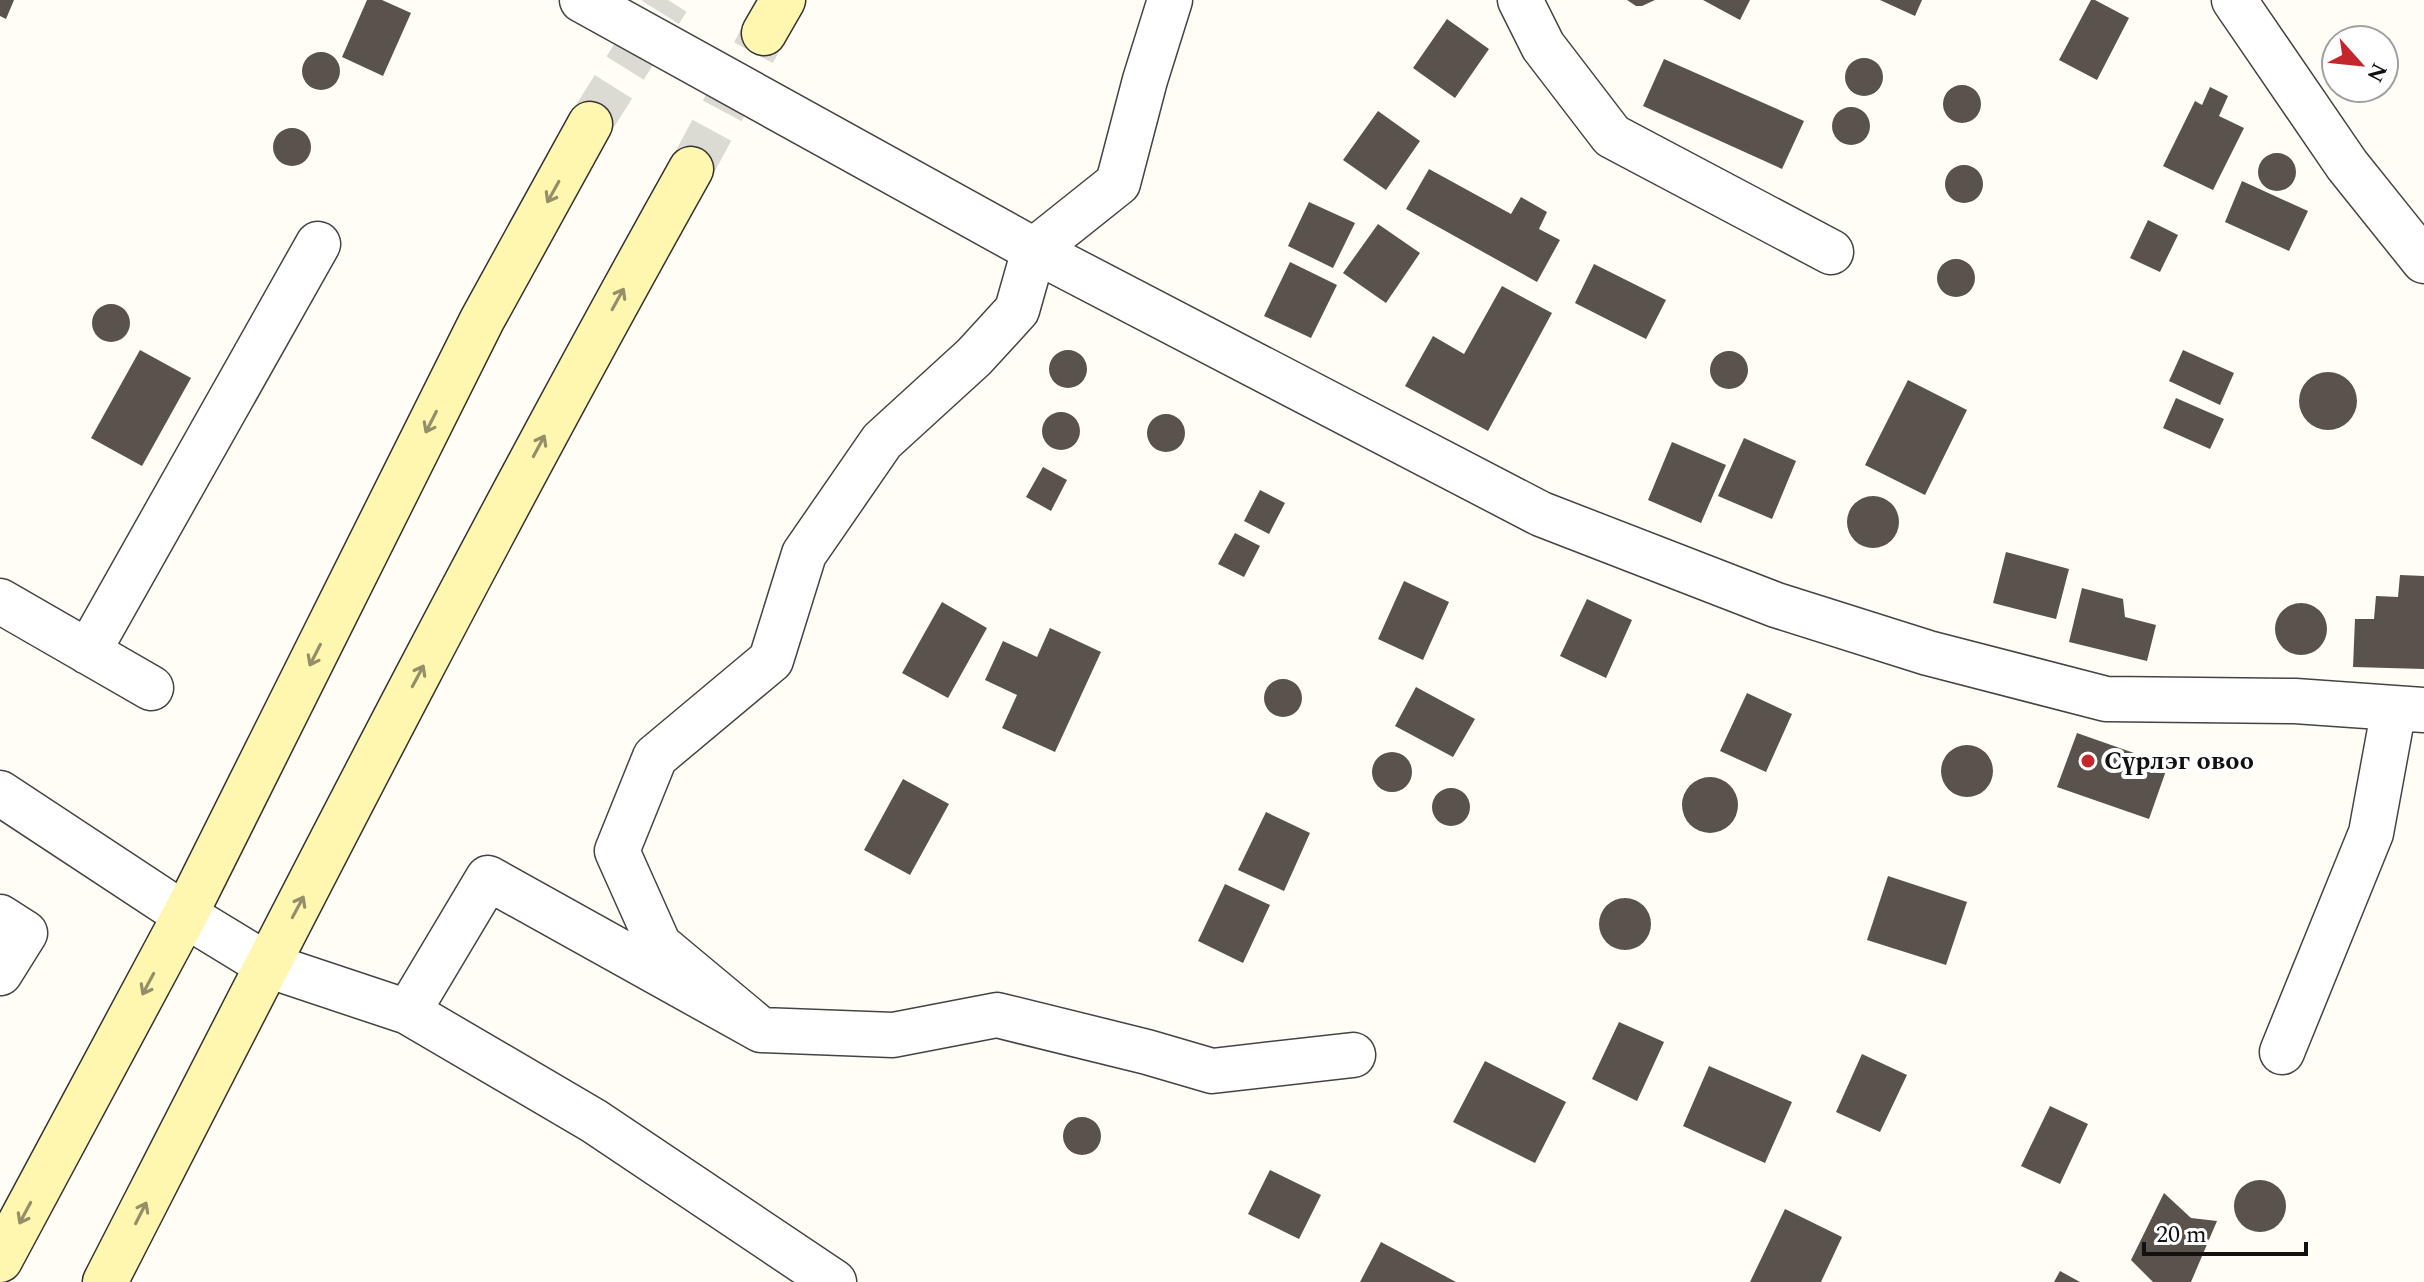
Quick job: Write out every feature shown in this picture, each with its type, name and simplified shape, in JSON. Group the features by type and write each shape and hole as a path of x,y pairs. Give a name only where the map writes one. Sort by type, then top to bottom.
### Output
{"main road":[{"path":"0,1260 185,915 482,320 590,124"},
{"path":"105,1282 580,367 691,169"}],"street":[{"path":"582,0 1034,250 1541,514 1776,605 1928,653 2106,699 2295,701 2409,709 2371,833 2282,1052"},
{"path":"761,1030 659,945 617,851 655,757 771,660 804,554 882,441 974,357 1017,310 1034,250 1118,183 1170,0"},
{"path":"1520,0 1543,46 1612,136 1831,252"},
{"path":"2234,0 2347,165 2424,261"},
{"path":"88,652 318,244"},
{"path":"0,601 151,688"},
{"path":"0,793 267,965 408,1012 594,1121 834,1282"},
{"path":"408,1012 488,878 761,1030 893,1035 997,1015 1212,1071 1353,1055"},
{"path":"0,917 25,933 0,973"}],"building":[{"path":"0,0 14,0 6,19 0,16"},
{"path":"367,0 382,0 411,13 383,76 342,57"},
{"path":"1627,0 1655,0 1636,6"},
{"path":"1703,0 1750,0 1740,20"},
{"path":"1880,0 1922,0 1915,16"},
{"path":"2091,0 2129,18 2097,80 2059,60"},
{"path":"1447,19 1489,49 1455,98 1413,68"},
{"path":"321,52 334,58 340,71 334,84 321,90 308,84 302,71 308,58"},
{"path":"1864,58 1877,64 1883,77 1877,90 1864,96 1851,90 1845,77 1851,64"},
{"path":"1664,59 1804,121 1782,169 1643,106"},
{"path":"1962,85 1975,91 1981,104 1975,117 1962,123 1949,117 1943,104 1949,91"},
{"path":"2210,87 2228,96 2219,116 2244,128 2213,190 2163,166 2195,101 2202,105"},
{"path":"1851,107 1864,113 1870,126 1864,139 1851,145 1838,139 1832,126 1838,113"},
{"path":"1378,111 1420,141 1386,190 1343,160"},
{"path":"292,128 305,134 311,147 305,160 292,166 279,160 273,147 279,134"},
{"path":"2277,153 2290,159 2296,172 2290,185 2277,191 2264,185 2258,172 2264,159"},
{"path":"1964,165 1978,170 1983,184 1978,198 1964,203 1950,198 1945,184 1950,170"},
{"path":"1429,169 1511,214 1521,197 1547,212 1539,229 1560,240 1537,282 1406,209"},
{"path":"2242,181 2308,211 2289,251 2225,222"},
{"path":"1309,202 1355,223 1333,268 1288,246"},
{"path":"2148,220 2178,235 2160,272 2130,258"},
{"path":"1378,224 1420,253 1386,303 1343,273"},
{"path":"1956,259 1969,265 1975,278 1969,291 1956,297 1943,291 1937,278 1943,265"},
{"path":"1290,262 1337,285 1311,338 1264,316"},
{"path":"1594,264 1666,300 1646,339 1575,303"},
{"path":"1502,286 1552,313 1488,431 1405,386 1433,336 1464,354"},
{"path":"111,304 124,310 130,323 124,336 111,342 98,336 92,323 98,310"},
{"path":"140,350 191,378 142,466 91,438"},
{"path":"1068,350 1081,356 1087,369 1081,382 1068,388 1055,382 1049,369 1055,356"},
{"path":"2183,350 2234,373 2220,405 2169,381"},
{"path":"1729,351 1742,357 1748,370 1742,383 1729,389 1716,383 1710,370 1716,357"},
{"path":"2328,372 2339,374 2348,381 2355,390 2355,412 2348,421 2339,428 2328,430 2317,428 2308,421 2301,412 2299,401 2301,390 2308,381 2317,374"},
{"path":"1908,380 1967,410 1925,495 1865,465"},
{"path":"2176,398 2224,419 2210,449 2163,428"},
{"path":"1061,412 1074,418 1080,431 1074,444 1061,450 1048,444 1042,431 1048,418"},
{"path":"1166,414 1180,419 1185,433 1180,447 1166,452 1152,447 1147,433 1152,419"},
{"path":"1744,438 1796,461 1772,519 1718,496"},
{"path":"1672,442 1726,465 1701,523 1648,500"},
{"path":"1043,467 1067,480 1051,511 1026,497"},
{"path":"1260,490 1285,503 1269,534 1244,521"},
{"path":"1873,496 1891,504 1899,522 1891,540 1873,548 1855,540 1847,522 1855,504"},
{"path":"1235,533 1260,546 1244,577 1218,564"},
{"path":"2006,552 2069,569 2056,619 1993,603"},
{"path":"2400,575 2424,576 2424,669 2353,667 2355,619 2374,619 2376,596 2398,597"},
{"path":"1404,581 1449,602 1423,660 1378,639"},
{"path":"2082,588 2123,599 2125,617 2156,625 2147,661 2069,642"},
{"path":"1587,599 1632,620 1606,678 1560,656"},
{"path":"942,602 987,628 948,698 902,673"},
{"path":"2301,603 2319,611 2327,629 2319,647 2301,655 2283,647 2275,629 2283,611"},
{"path":"1050,628 1101,652 1055,752 1002,728 1017,695 985,680 1003,641 1037,657"},
{"path":"1283,679 1296,685 1302,698 1296,711 1283,717 1270,711 1264,698 1270,685"},
{"path":"1416,687 1475,719 1453,757 1395,726"},
{"path":"1747,693 1792,714 1766,772 1720,751"},
{"path":"2077,733 2168,765 2149,819 2057,787"},
{"path":"1967,745 1985,753 1993,771 1985,789 1967,797 1949,789 1941,771 1949,753"},
{"path":"1392,752 1406,758 1412,772 1406,786 1392,792 1378,786 1372,772 1378,758"},
{"path":"1710,777 1730,785 1738,805 1730,825 1710,833 1690,825 1682,805 1690,785"},
{"path":"903,779 949,804 910,875 864,850"},
{"path":"1451,788 1465,793 1470,807 1465,821 1451,826 1437,821 1432,807 1437,793"},
{"path":"1266,812 1310,833 1284,891 1238,870"},
{"path":"1888,876 1967,902 1946,965 1867,940"},
{"path":"1225,884 1270,905 1243,963 1198,941"},
{"path":"1625,898 1643,906 1651,924 1643,942 1625,950 1607,942 1599,924 1607,906"},
{"path":"1619,1022 1664,1042 1637,1101 1592,1079"},
{"path":"1862,1054 1907,1075 1880,1132 1836,1112"},
{"path":"1485,1061 1566,1102 1535,1163 1453,1122"},
{"path":"1709,1066 1792,1102 1765,1163 1683,1126"},
{"path":"2050,1106 2088,1124 2060,1184 2021,1166"},
{"path":"1082,1117 1096,1122 1101,1136 1096,1150 1082,1155 1068,1150 1063,1136 1068,1122"},
{"path":"1270,1170 1321,1195 1299,1239 1248,1214"},
{"path":"2260,1180 2278,1188 2286,1206 2278,1224 2260,1232 2242,1224 2234,1206 2242,1188"},
{"path":"2164,1193 2191,1218 2217,1221 2191,1282 2153,1282 2131,1260"},
{"path":"1785,1209 1842,1237 1821,1282 1750,1282"},
{"path":"1381,1242 1456,1282 1360,1282"},
{"path":"2060,1271 2080,1282 2054,1282"}],"tunnel":[{"path":"590,124 668,0"},
{"path":"691,169 764,33"}],"place":[{"name":"Сүрлэг овоо","path":"2088,761"}]}
